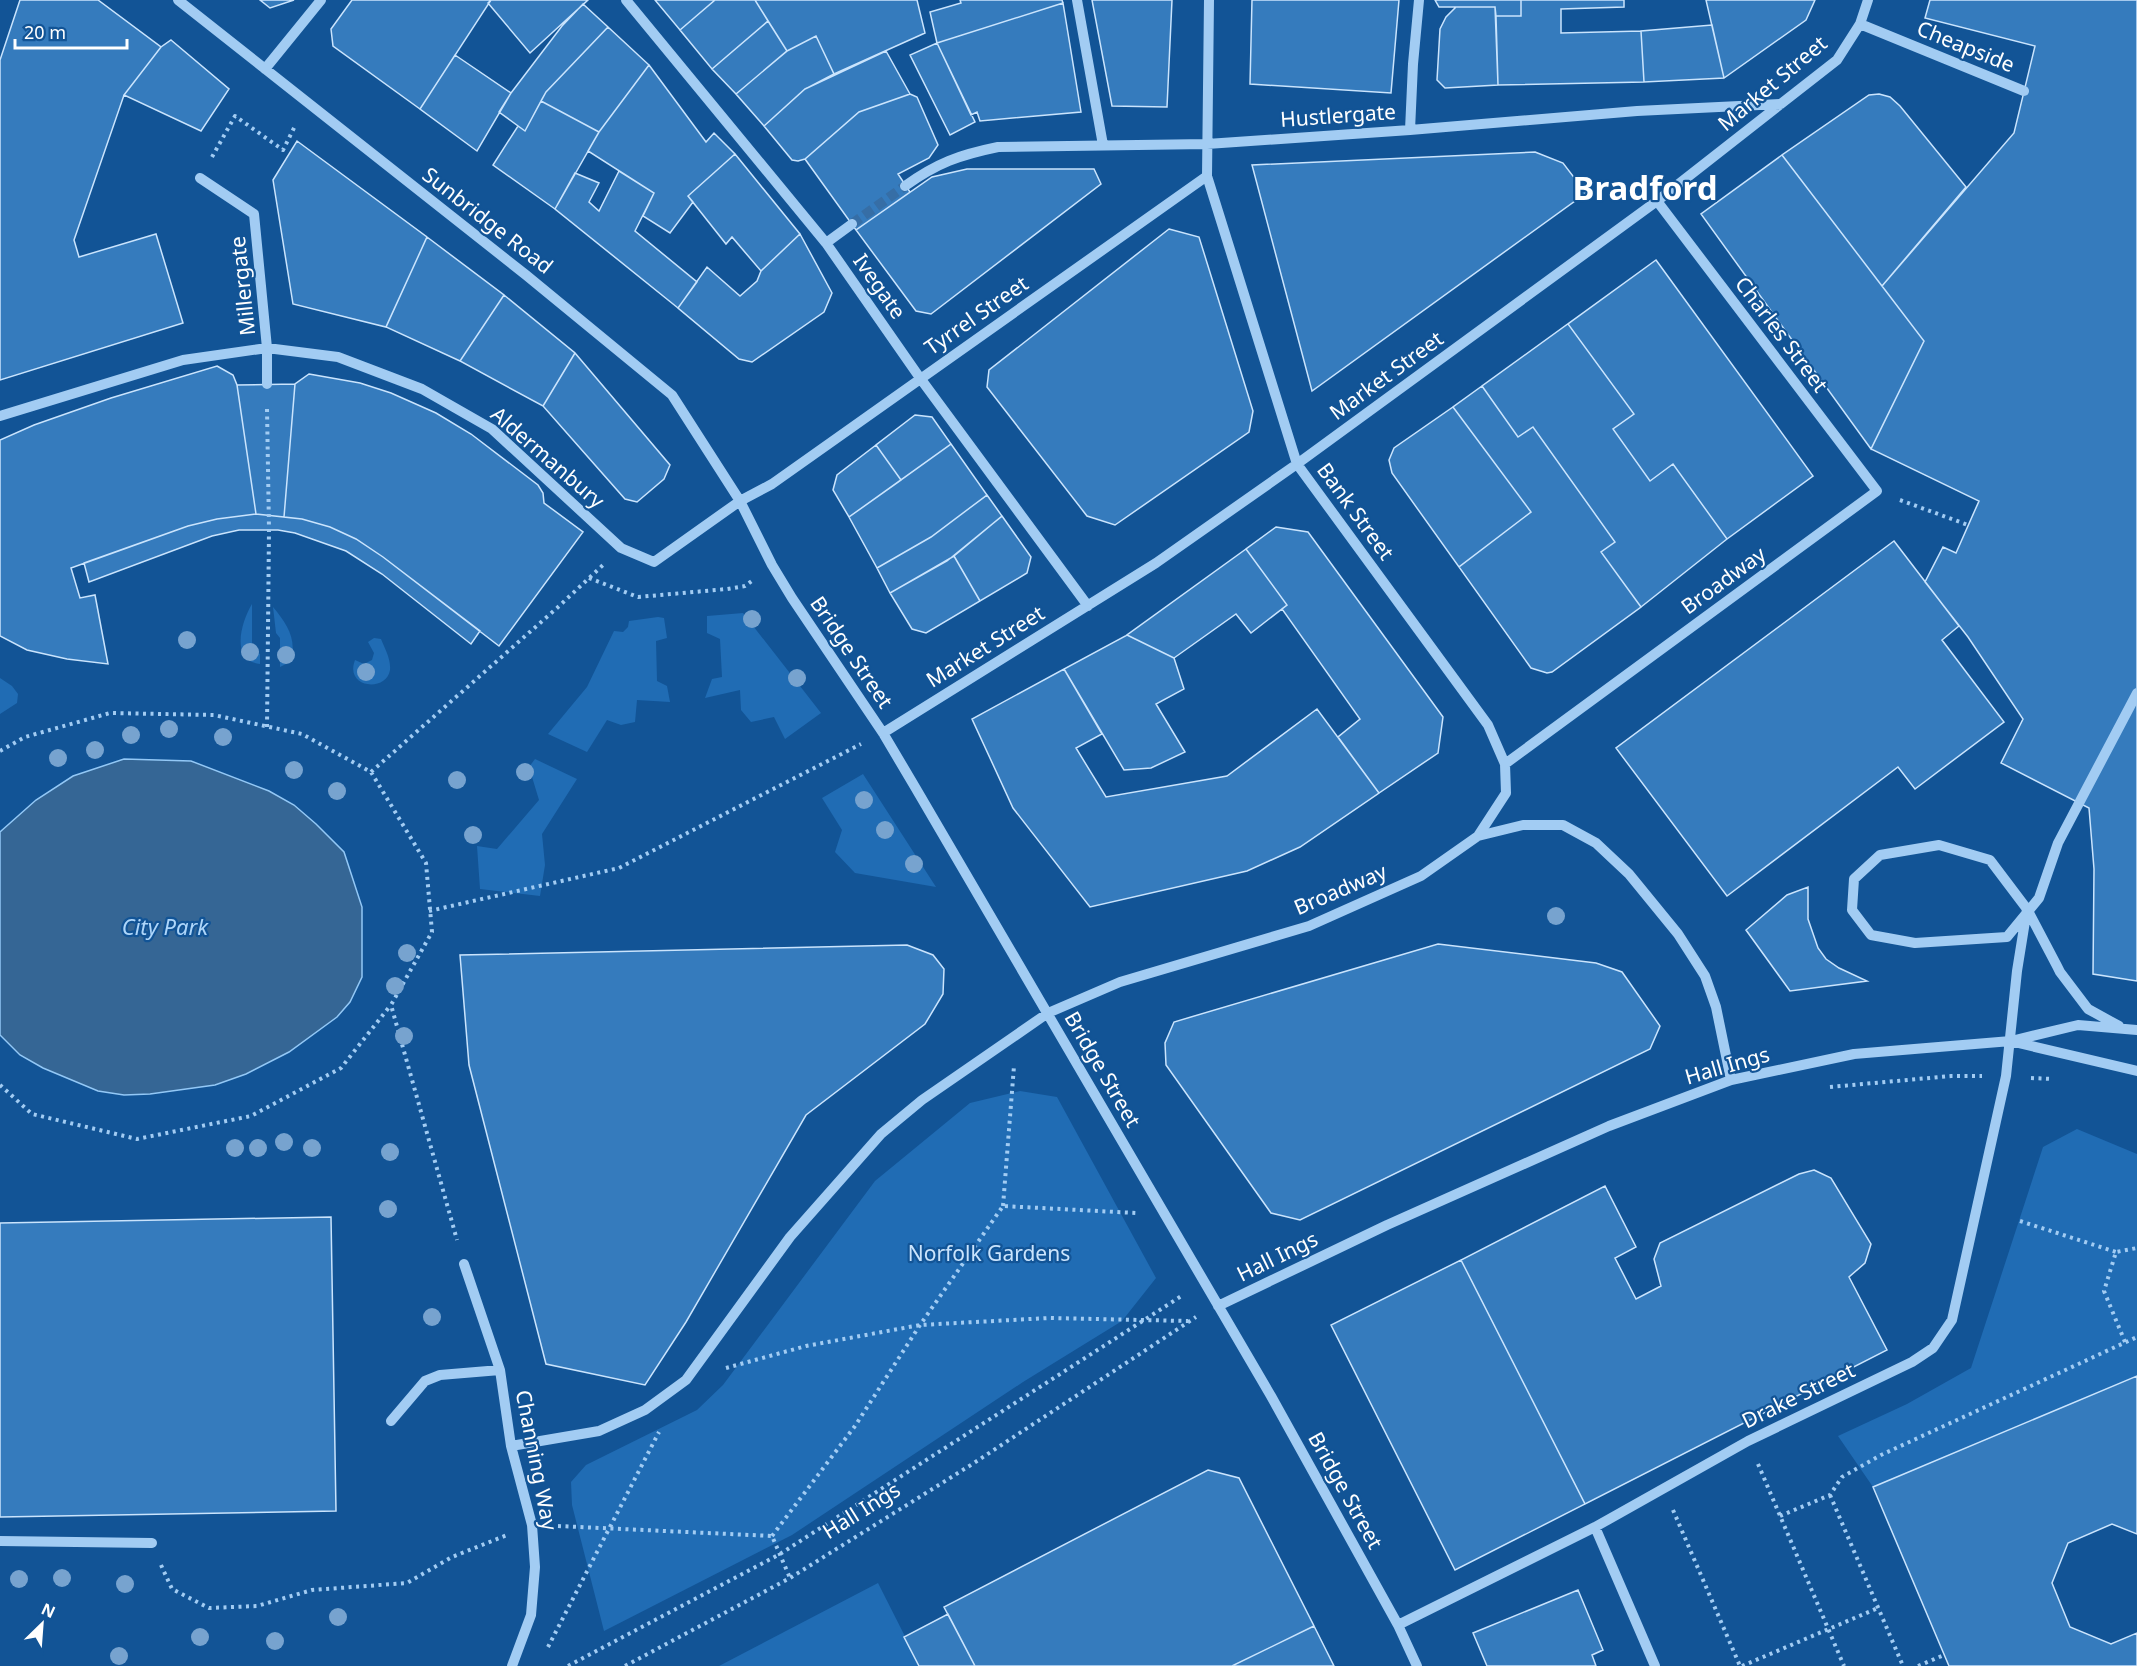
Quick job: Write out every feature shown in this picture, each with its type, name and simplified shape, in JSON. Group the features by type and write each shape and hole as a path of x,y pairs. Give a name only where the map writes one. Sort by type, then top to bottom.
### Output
{"street":[{"name":"Sunbridge Road","path":"178,0 526,275 672,395 740,501"},
{"path":"265,69 321,0"},
{"name":"Ivegate","path":"626,0 826,243 920,378 1088,606"},
{"path":"1077,0 1103,145"},
{"path":"1207,177 1209,0"},
{"path":"1410,130 1419,0"},
{"name":"Market Street","path":"883,733 1156,563 1297,464 1657,201 1837,60 1860,24 1868,0"},
{"name":"Cheapside","path":"1860,24 2024,91"},
{"name":"Hustlergate","path":"905,186 930,168 964,153 998,147 1207,144 1637,111 1782,104"},
{"name":"Tyrrel Street","path":"740,501 772,484 1207,177"},
{"name":"Bank Street","path":"1207,177 1297,464 1488,725 1505,764 1506,793 1478,836"},
{"name":"Millergate","path":"200,178 254,214 267,348"},
{"name":"Charles Street","path":"1657,201 1876,492"},
{"path":"826,243 852,224"},
{"path":"267,348 267,384"},
{"name":"Aldermanbury","path":"0,416 183,360 267,348 338,357 422,389 492,429 621,548 654,561 740,501"},
{"name":"Broadway","path":"1505,764 1876,492"},
{"name":"Bridge Street","path":"740,501 772,566 883,733 1271,1396 1398,1625 1417,1666"},
{"path":"2121,1028 2088,1009 2060,972 2028,909 1990,860 1939,844 1880,855 1854,879 1852,910 1871,935 1915,943 2007,937 2038,898 2058,843 2137,693"},
{"name":"Broadway","path":"1048,1014 1120,982 1309,926 1421,876 1478,836 1522,825 1563,825 1596,843 1629,874 1678,934 1705,976 1716,1007 1731,1080"},
{"name":"Drake Street","path":"1398,1625 1595,1527 1748,1441 1912,1362 1933,1348 1952,1320 2006,1076 2017,971 2028,909"},
{"path":"511,1446 599,1431 645,1410 686,1380 790,1237 881,1134 922,1100 1048,1014"},
{"name":"Hall Ings","path":"1218,1306 1387,1225 1609,1126 1731,1080 1854,1054 2011,1041 2078,1025 2137,1030"},
{"name":"Hall Ings","path":"2011,1041 2137,1071"},
{"name":"Channing Way","path":"464,1264 500,1370 511,1446 532,1525 535,1567 531,1615 512,1666"},
{"path":"391,1420 425,1381 440,1375 500,1370"},
{"path":"1595,1527 1655,1666"},
{"path":"0,1541 152,1543"}],"path":[{"path":"200,178 235,116 283,150 308,102"},
{"path":"267,384 269,529 267,727"},
{"path":"1876,492 1968,525"},
{"path":"370,772 621,548"},
{"path":"589,578 638,597 745,586 772,566"},
{"path":"0,1087 32,1114 137,1140 251,1116 341,1068 391,1005 432,932 426,863 370,772 302,734 214,715 110,713 25,737 1,751"},
{"path":"429,911 619,868 883,733"},
{"path":"391,1005 464,1264"},
{"path":"772,1536 855,1426 920,1325 1003,1206 1017,1035"},
{"path":"1826,1087 1951,1076 2006,1076"},
{"path":"1003,1206 1164,1214"},
{"path":"2020,1221 2116,1252 2137,1248"},
{"path":"2116,1252 2104,1291 2125,1342"},
{"path":"568,1666 780,1554 1204,1282"},
{"name":"Hall Ings","path":"625,1666 790,1578 974,1463 1188,1321 1218,1306"},
{"path":"686,1380 806,1346 920,1325 1049,1318 1188,1321"},
{"path":"1780,1516 1830,1494 1842,1478 1881,1455 2137,1337"},
{"path":"544,1655 664,1422"},
{"path":"1748,1441 1844,1666"},
{"path":"1664,1488 1741,1666 1878,1608"},
{"path":"1830,1494 1903,1666"},
{"path":"152,1543 172,1589 209,1608 257,1606 312,1590 406,1583 452,1557 532,1525 772,1536"},
{"path":"772,1536 790,1578"},
{"path":"1918,1666 1944,1655"}],"green space":[{"path":"252,604 252,648 260,654 260,664 245,656 241,648 244,621"},
{"path":"273,607 287,626 293,647 290,662 280,667 280,638 276,633"},
{"path":"743,613 821,713 785,739 774,717 751,722 741,710 740,690 705,698 712,679 722,677 720,639 707,633 707,616"},
{"path":"664,618 667,638 656,641 657,681 667,686 670,702 637,700 635,722 621,725 607,720 587,752 548,734 587,687 614,631 623,632 628,627 629,621"},
{"path":"374,638 381,639 389,658 390,670 382,682 367,684 355,677 353,670 355,660 364,664 372,660 374,653 368,642"},
{"path":"0,678 12,686 18,694 17,703 0,714"},
{"path":"535,759 577,779 542,834 545,865 540,896 480,889 477,846 497,849 539,800 529,767"},
{"path":"863,774 936,887 855,873 835,852 842,830 822,798"},
{"name":"Norfolk Gardens","path":"1020,1091 1057,1097 1156,1278 1122,1321 1023,1382 792,1535 604,1631 572,1505 571,1482 586,1465 697,1410 723,1385 875,1181 970,1103"},
{"path":"2077,1129 2137,1154 2137,1376 1873,1487 1838,1436 1907,1404 1971,1368 2043,1147"},
{"path":"878,1583 920,1666 719,1666"}],"water":[{"name":"City Park","path":"124,759 191,761 269,791 294,805 344,852 362,907 362,977 350,1002 337,1017 289,1052 246,1074 215,1085 150,1094 124,1095 98,1091 43,1068 20,1055 0,1035 0,832 36,800 73,776"}],"building":[{"path":"20,0 98,0 161,47 124,95 74,240 79,257 156,234 183,323 0,380 0,60"},
{"path":"260,0 294,0 270,8"},
{"path":"352,0 491,0 420,109 333,46 331,29"},
{"path":"491,0 588,0 530,53 488,3"},
{"path":"655,0 715,0 680,30"},
{"path":"715,0 755,0 768,21 712,69 680,30"},
{"path":"755,0 917,0 925,33 834,74 816,36 787,51"},
{"path":"960,0 1062,0 1063,3 937,43 930,12 961,3"},
{"path":"1092,0 1172,0 1167,107 1112,106"},
{"path":"1252,0 1399,0 1391,93 1250,84"},
{"path":"1435,0 1521,0 1521,16 1496,16 1495,7 1439,7"},
{"path":"1521,0 1624,0 1624,7 1561,9 1561,33 1641,31 1644,82 1498,85 1496,16 1521,16"},
{"path":"1706,0 1815,0 1806,20 1724,78"},
{"path":"1930,0 2137,0 2137,981 2093,974 2094,869 2089,808 2001,763 2023,719 1968,637 1925,582 1943,547 1956,553 1979,501 1871,449 1924,341 1882,286 2014,133 2035,46 1925,18"},
{"path":"1063,3 1081,112 980,121 977,112 971,115 937,43"},
{"path":"583,4 608,27 546,92 525,131 499,112 562,26"},
{"path":"1456,7 1495,7 1498,85 1445,88 1437,80 1440,29 1446,17"},
{"path":"768,21 787,51 736,94 712,69"},
{"path":"1712,25 1724,78 1644,82 1641,31"},
{"path":"608,27 649,65 599,132 541,101 546,92"},
{"path":"816,36 834,74 805,89 764,126 736,94 787,51"},
{"path":"171,40 229,89 201,131 124,95 161,47"},
{"path":"937,43 975,122 950,135 910,55"},
{"path":"886,51 910,94 859,112 805,159 792,160 764,126 805,89"},
{"path":"455,55 511,93 477,151 420,109"},
{"path":"649,65 706,142 714,133 735,154 688,196 693,202 670,233 643,216 654,193 588,151 599,132"},
{"path":"910,94 917,97 938,145 929,158 898,174 910,192 856,230 805,159 859,112"},
{"path":"1879,94 1890,97 1900,106 1966,187 1882,286 1782,155 1869,95"},
{"path":"541,101 599,132 555,209 493,165 518,126 525,131"},
{"path":"297,141 427,237 386,327 293,304 273,180"},
{"path":"1535,152 1563,163 1586,193 1312,391 1252,165"},
{"path":"735,154 800,234 761,271 732,237 726,244 688,196"},
{"path":"1782,155 1924,341 1871,449 1701,214"},
{"path":"967,169 1094,169 1101,184 931,314 916,311 856,230 932,177"},
{"path":"619,171 654,193 635,231 697,282 678,308 555,209 575,173 599,183 589,202 599,211"},
{"path":"1169,229 1199,237 1253,411 1249,432 1115,525 1087,516 987,387 989,370"},
{"path":"800,234 832,293 824,312 752,362 739,359 678,308 707,267 740,296 757,281 761,271"},
{"path":"427,237 504,295 460,361 386,327"},
{"path":"1656,260 1813,476 1727,539 1673,464 1650,481 1613,429 1634,414 1568,324"},
{"path":"1656,260 1813,476 1727,539 1641,607 1601,552 1615,542 1533,427 1518,437 1482,386"},
{"path":"504,295 575,353 543,406 460,361"},
{"path":"575,353 670,465 664,479 637,502 625,499 543,406"},
{"path":"217,366 233,375 237,385 256,514 217,519 188,526 71,568 80,598 95,595 108,664 67,659 27,650 0,636 0,440 34,425 111,398"},
{"path":"309,374 360,383 391,393 436,413 471,434 538,485 543,493 544,503 583,532 499,646 356,539 330,527 302,519 284,517 295,384"},
{"path":"295,384 284,517 256,514 237,385"},
{"path":"1482,386 1518,437 1533,427 1615,542 1601,552 1641,607 1552,672 1547,673 1531,668 1459,567 1531,512 1453,407"},
{"path":"1453,407 1531,512 1459,567 1392,473 1389,460 1394,448"},
{"path":"915,415 932,417 951,444 901,480 876,445"},
{"path":"951,444 987,495 931,537 877,568 849,517"},
{"path":"876,445 901,480 849,517 833,490 837,475"},
{"path":"987,495 1002,516 947,561 890,593 877,568 931,537"},
{"path":"256,514 302,519 330,527 356,539 480,631 471,644 382,574 346,551 295,533 278,530 239,530 212,536 89,582 84,563 188,526 217,519"},
{"path":"1002,516 1031,557 1027,573 980,601 954,556"},
{"path":"1276,527 1308,532 1443,717 1438,753 1379,793 1338,737 1360,719 1282,609 1287,605 1246,549"},
{"path":"1894,541 1959,626 1942,640 2004,722 1915,789 1898,767 1727,896 1616,748"},
{"path":"1246,549 1287,605 1251,633 1236,614 1174,658 1127,635"},
{"path":"954,556 980,601 926,633 912,629 890,593"},
{"path":"1127,635 1174,658 1184,689 1156,704 1185,752 1151,768 1124,770 1064,669"},
{"path":"1064,669 1102,734 1076,748 1106,797 1227,776 1317,709 1379,793 1300,847 1247,871 1090,907 1013,808 972,719"},
{"path":"1808,887 1808,919 1818,948 1826,959 1839,968 1867,981 1790,991 1746,930 1787,895"},
{"path":"1438,944 1596,963 1622,972 1660,1026 1650,1049 1300,1220 1271,1213 1166,1065 1165,1043 1174,1022"},
{"path":"907,945 933,955 944,969 943,994 925,1024 806,1115 686,1322 645,1385 546,1364 469,1065 460,955"},
{"path":"1814,1170 1831,1178 1871,1244 1865,1263 1849,1277 1887,1350 1585,1504 1461,1260 1605,1186 1636,1247 1615,1258 1636,1299 1661,1286 1654,1259 1660,1243 1799,1174"},
{"path":"331,1217 336,1511 0,1517 0,1223"},
{"path":"1461,1260 1585,1504 1455,1570 1331,1325"},
{"path":"2137,1376 2137,1534 2112,1524 2068,1543 2052,1583 2070,1627 2111,1644 2137,1633 2137,1666 1949,1666 1873,1487"},
{"path":"1208,1470 1239,1478 1314,1626 1232,1666 975,1666 944,1607"},
{"path":"1578,1590 1603,1650 1592,1655 1596,1666 1487,1666 1473,1633"},
{"path":"948,1614 975,1666 919,1666 904,1637"},
{"path":"1314,1626 1334,1666 1232,1666"}],"tunnel":[{"path":"852,224 905,186"}],"district":[{"name":"Bradford","path":"1645,187"}]}
